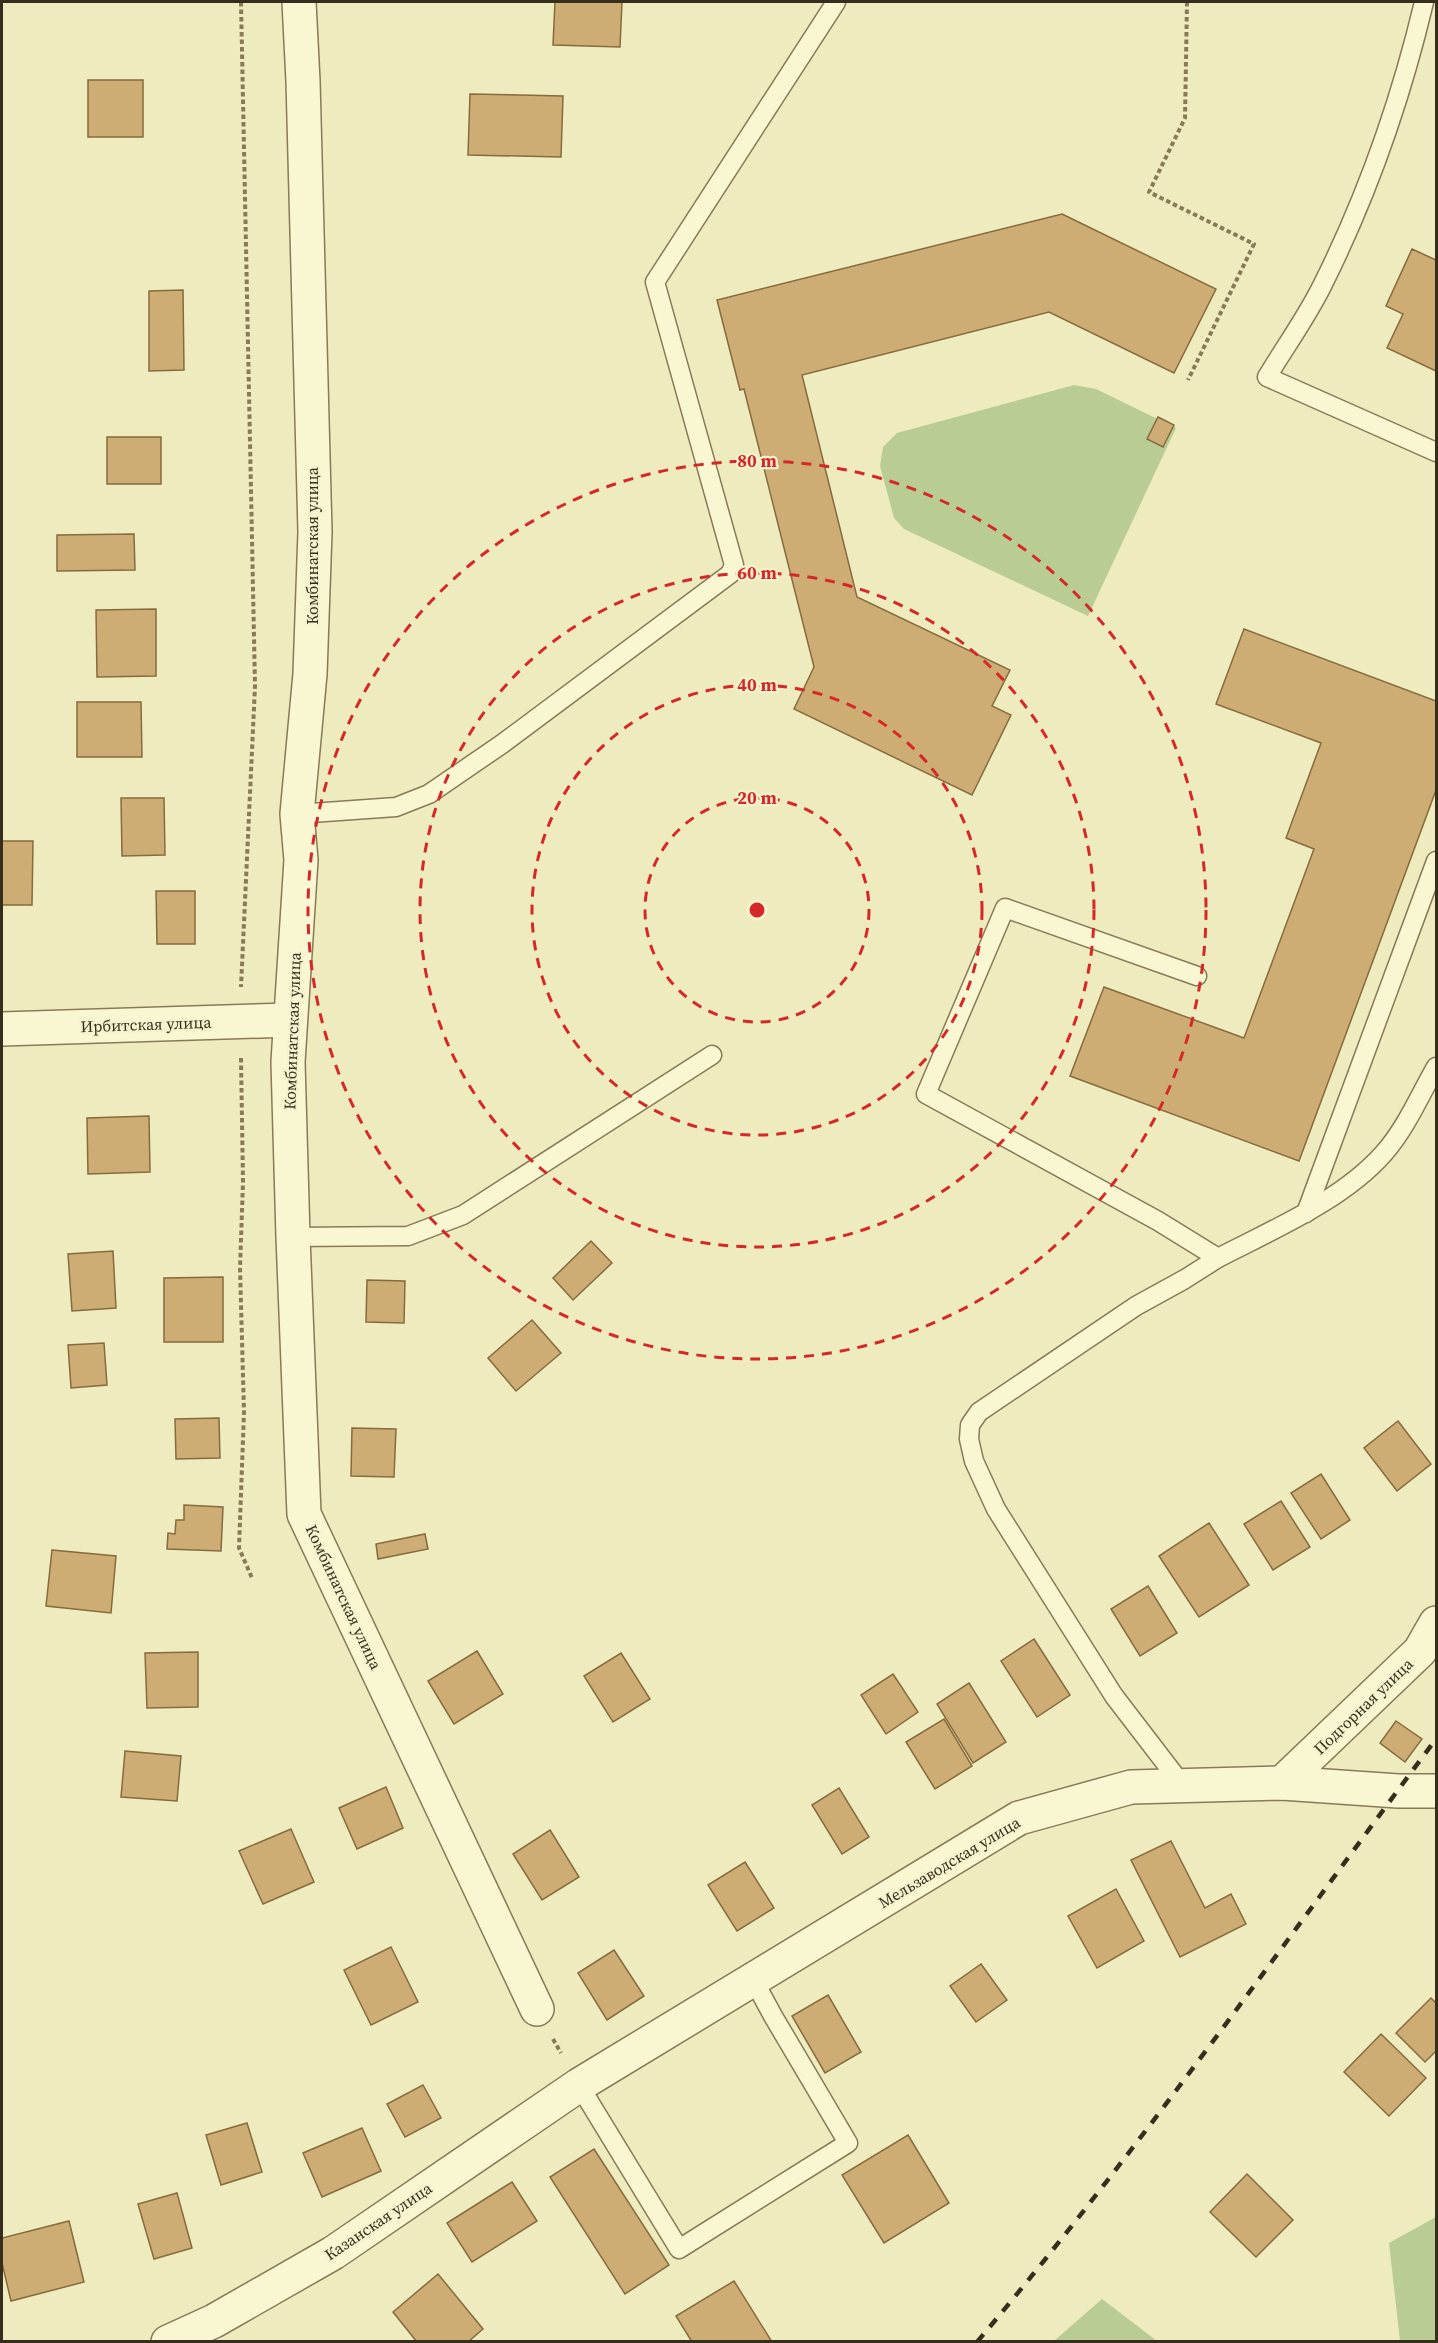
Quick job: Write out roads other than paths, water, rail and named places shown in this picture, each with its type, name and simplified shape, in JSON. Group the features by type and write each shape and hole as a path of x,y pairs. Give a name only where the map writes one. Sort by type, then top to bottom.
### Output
{"street":[{"name":"Комбинатская улица","path":"299,2 315,532 310,674 297,814 301,860 288,1062 292,1237 304,1514 537,2009"},
{"name":"Ирбитская улица","path":"2,1029 290,1020"},
{"name":"Подгорная улица","path":"1282,1783 1420,1651 1437,1623"},
{"name":"Мельзаводская улица","path":"579,2085 1019,1818 1131,1787 1282,1783 1398,1791 1437,1791"},
{"name":"Казанская улица","path":"168,2342 213,2321 333,2253 579,2085"}],"lane":[{"path":"297,814 396,807 429,794 502,744 730,574 734,565 655,282 836,2"},
{"path":"1424,2 1414,44 1369,183 1321,288 1267,377 1437,452"},
{"path":"1306,1213 1437,861"},
{"path":"1197,976 1005,908 926,1094 1158,1221 1218,1258"},
{"path":"292,1237 408,1236 462,1215 712,1055"},
{"path":"1183,1786 1114,1696 996,1509 974,1461 969,1439 970,1425 979,1412 1136,1306 1218,1258 1306,1213 1353,1181 1385,1153 1397,1137 1437,1067"},
{"path":"579,2085 679,2249 849,2144 753,1979"}],"railway":[{"path":"977,2342 1154,2120 1436,1739"}]}
